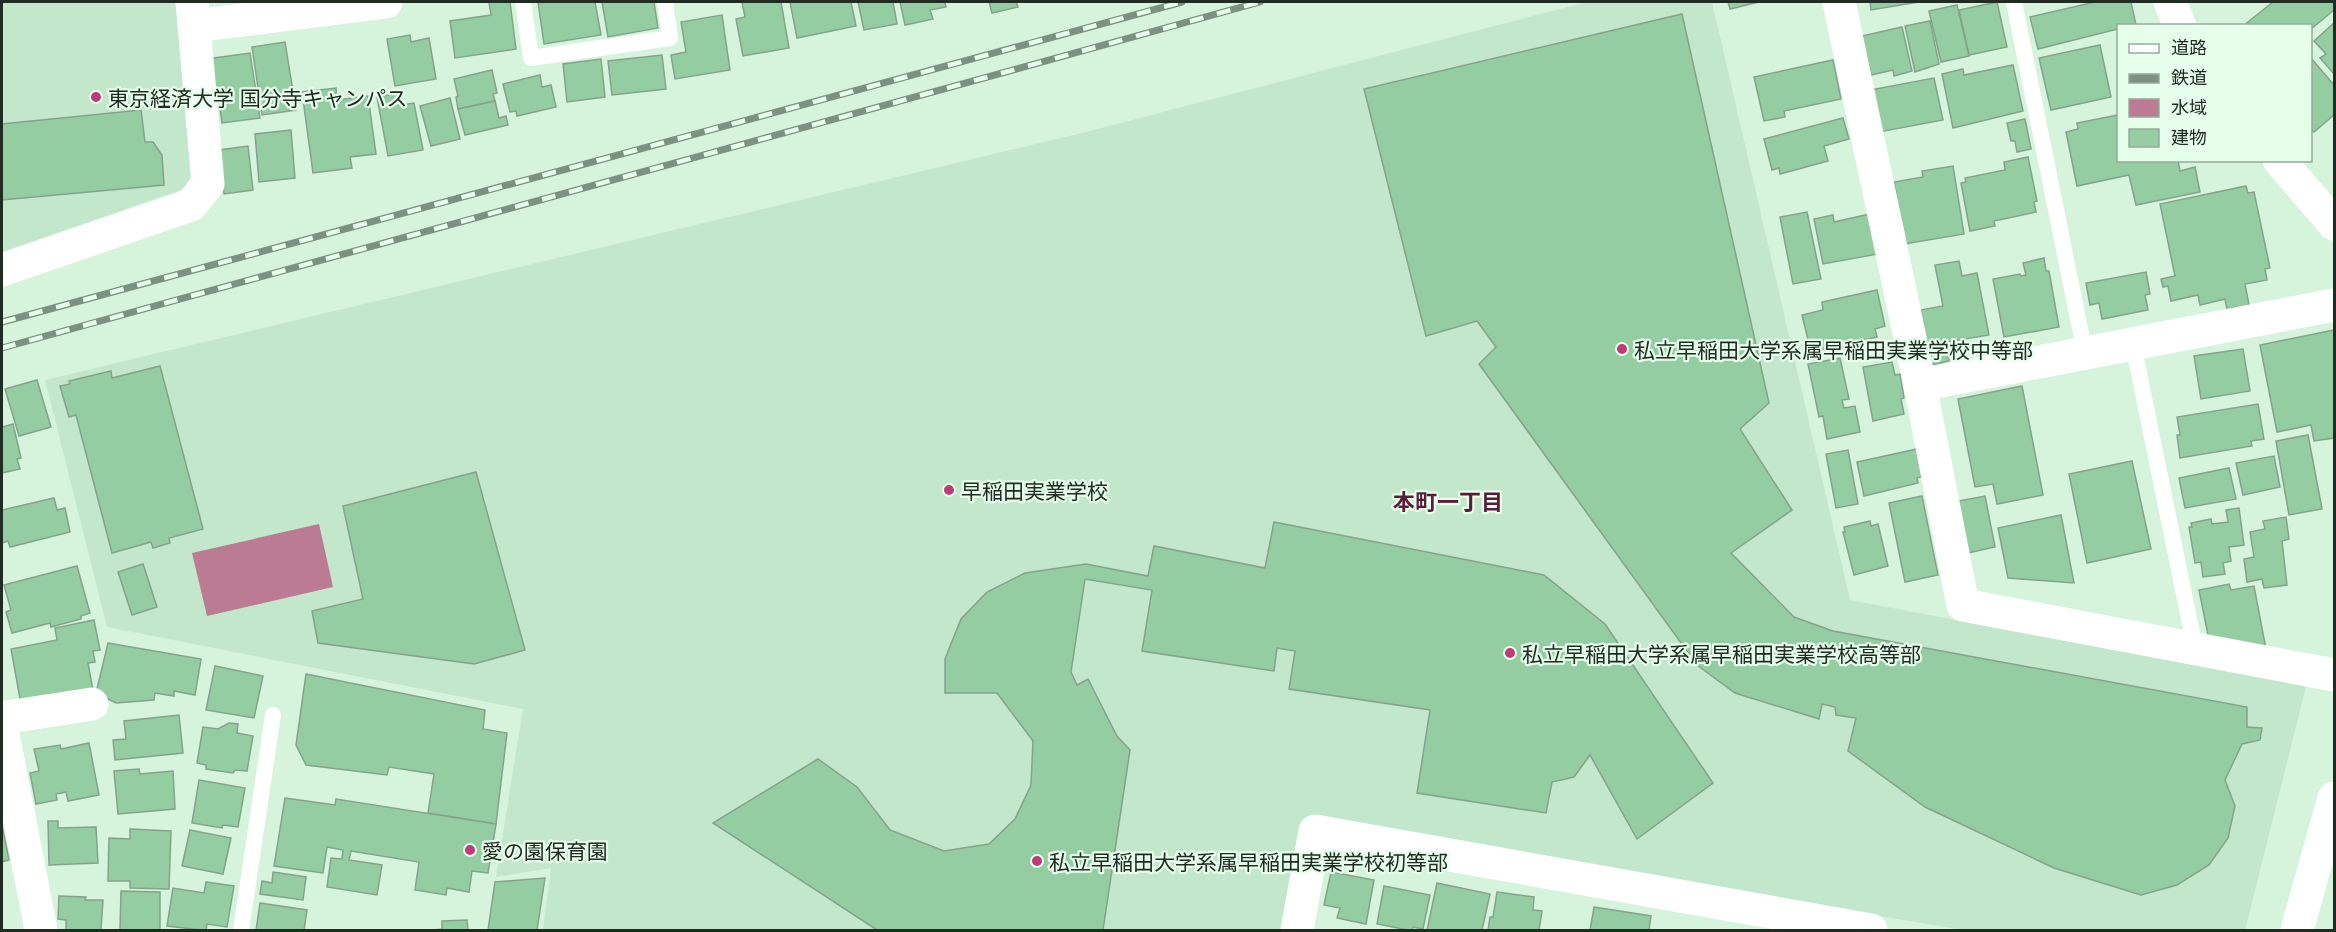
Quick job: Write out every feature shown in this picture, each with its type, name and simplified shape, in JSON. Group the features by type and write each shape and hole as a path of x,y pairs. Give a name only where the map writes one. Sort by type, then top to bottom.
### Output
{"street":[{"path":"2,270 191,205 208,184 194,14 386,2"},
{"path":"1839,2 1920,386 1963,605 2334,675"},
{"path":"2170,2 2179,24"},
{"path":"2281,162 2334,224"},
{"path":"1920,386 2334,305"},
{"path":"2,718 92,704"},
{"path":"2,729 41,930"},
{"path":"2297,930 2334,798"},
{"path":"1297,930 1315,831 1871,930"}],"lane":[{"path":"523,2 531,58 670,38 665,2"},
{"path":"2014,2 2085,353"},
{"path":"2133,344 2195,648"},
{"path":"241,930 273,715"}],"shaded area":[{"name":"東京経済大学 国分寺キャンパス","path":"2,2 182,2 199,164 183,189 2,252"},
{"name":"早稲田実業学校","path":"1587,2 1712,2 1850,600 2306,686 2245,930 1963,930 1308,820 1288,930 543,930 551,868 496,877 523,709 107,627 45,380 1086,132"}],"water":[{"path":"319,524 333,587 207,616 192,553"}],"building":[{"path":"489,2 510,2 516,49 455,58 450,21 491,15"},
{"path":"538,2 595,2 601,35 544,44"},
{"path":"602,2 654,2 658,28 608,37"},
{"path":"742,2 781,2 789,48 743,56 736,19 745,17"},
{"path":"790,2 851,2 856,26 797,38"},
{"path":"858,2 893,2 897,24 864,30"},
{"path":"900,2 945,2 946,7 930,10 933,19 905,25"},
{"path":"989,2 1016,2 1018,7 992,13"},
{"path":"1728,2 1759,2 1730,9"},
{"path":"1870,2 1919,2 1871,10"},
{"path":"1997,2 2007,47 1969,55 1959,10"},
{"path":"2095,2 2131,2 2136,24 2117,24 2117,29 2038,49 2030,17"},
{"path":"2273,2 2334,2 2334,10 2312,28 2312,24 2246,24"},
{"path":"1957,5 1969,56 1941,62 1929,11"},
{"path":"1682,14 1769,403 1740,429 1792,510 1731,553 1794,617 1833,631 2247,707 2247,727 2262,728 2260,740 2242,744 2225,780 2235,806 2228,838 2209,865 2177,885 2141,895 2054,868 1925,807 1848,751 1856,718 1836,715 1835,707 1822,704 1819,719 1735,693 1697,665 1479,364 1496,347 1477,321 1426,336 1364,89"},
{"path":"722,15 730,70 675,79 671,55 686,52 681,22"},
{"path":"1930,21 1939,64 1915,72 1905,26"},
{"path":"2334,23 2334,74 2320,58 2326,54 2314,41"},
{"path":"1902,27 1912,71 1894,76 1893,70 1871,75 1862,36"},
{"path":"410,35 411,42 429,38 436,79 395,86 387,39"},
{"path":"285,42 296,110 262,115 252,47"},
{"path":"2100,45 2111,97 2051,110 2039,58"},
{"path":"250,53 260,118 222,123 219,102 214,103 207,59"},
{"path":"662,55 666,89 612,95 608,61"},
{"path":"601,59 605,97 567,102 563,64"},
{"path":"2312,59 2334,85 2334,115 2314,132 2312,130"},
{"path":"1833,60 1841,99 1784,111 1785,117 1764,121 1754,77"},
{"path":"2013,65 2023,111 1953,128 1942,74 1963,69 1964,75"},
{"path":"492,70 497,93 493,94 495,101 458,109 454,79"},
{"path":"540,75 542,87 551,85 556,107 517,116 516,111 510,112 503,84"},
{"path":"1934,78 1943,120 1879,132 1870,90"},
{"path":"336,88 337,100 368,96 376,154 350,157 352,168 313,173 302,92"},
{"path":"399,93 402,105 414,103 423,150 388,156 377,97"},
{"path":"450,98 460,139 431,146 420,106"},
{"path":"495,101 499,118 506,116 508,125 465,135 458,109"},
{"path":"141,110 145,142 153,142 162,155 164,185 2,200 2,124"},
{"path":"2117,115 2117,162 2178,162 2180,171 2195,167 2200,192 2136,205 2129,175 2077,186 2066,132 2078,129 2077,123"},
{"path":"1843,118 1849,139 1824,146 1828,161 1780,174 1779,168 1772,170 1764,139"},
{"path":"2025,119 2031,149 2017,152 2015,141 2011,141 2007,123"},
{"path":"291,130 295,178 259,182 255,134"},
{"path":"248,146 253,190 224,194 219,150"},
{"path":"2028,157 2037,201 2034,202 2036,212 1994,221 1995,226 1970,231 1961,183 1966,182 1965,178 2005,170 2004,162"},
{"path":"1953,166 1964,234 1905,244 1894,182 1923,177 1922,171"},
{"path":"2246,186 2248,193 2254,192 2270,268 2265,269 2267,280 2245,284 2249,305 2227,309 2225,299 2200,305 2198,295 2171,301 2168,286 2163,287 2161,279 2175,276 2160,204"},
{"path":"1807,212 1821,279 1793,284 1780,217"},
{"path":"1870,214 1878,254 1823,264 1814,219 1833,215 1834,222"},
{"path":"2044,258 2046,271 2049,271 2059,327 2004,337 1993,279 2026,275 2023,263"},
{"path":"1959,261 1962,276 1977,273 1989,335 1946,342 1949,361 1931,365 1921,310 1943,306 1935,265"},
{"path":"2146,272 2150,294 2145,295 2148,310 2102,319 2099,303 2090,305 2086,283"},
{"path":"1877,290 1885,326 1875,329 1877,337 1811,352 1802,315 1823,310 1822,302"},
{"path":"2334,330 2334,438 2314,441 2311,425 2277,432 2260,345"},
{"path":"2243,349 2250,391 2201,399 2194,356"},
{"path":"1840,358 1849,399 1842,400 1844,408 1855,406 1860,432 1827,439 1823,416 1819,417 1808,364"},
{"path":"1892,362 1895,375 1900,374 1904,414 1873,421 1863,367"},
{"path":"160,366 203,529 169,538 170,543 153,548 151,542 112,553 76,415 69,417 60,386 70,384 69,381 111,371 112,378"},
{"path":"37,380 51,427 19,436 5,389"},
{"path":"2022,386 2043,495 1997,504 1993,484 1975,487 1958,399"},
{"path":"2258,404 2264,439 2251,441 2252,446 2180,458 2177,417"},
{"path":"13,424 21,458 17,459 20,469 2,473 2,427"},
{"path":"2308,435 2322,509 2289,515 2276,441"},
{"path":"1917,449 1924,476 1917,478 1918,483 1864,496 1857,462"},
{"path":"1848,450 1858,504 1836,508 1826,454"},
{"path":"2274,456 2280,487 2243,495 2236,463"},
{"path":"2132,461 2151,549 2087,563 2069,474"},
{"path":"2229,468 2236,499 2185,508 2179,478"},
{"path":"476,472 525,650 474,664 318,643 312,611 363,599 343,506"},
{"path":"1922,496 1938,575 1905,582 1889,503"},
{"path":"1985,496 1995,547 1963,554 1953,502"},
{"path":"54,498 57,510 65,508 70,532 10,547 8,541 2,543 2,510"},
{"path":"2239,508 2244,545 2229,547 2231,561 2223,563 2225,574 2203,577 2201,562 2195,563 2189,527 2192,527 2191,523 2211,519 2212,524 2228,522 2226,510"},
{"path":"2061,515 2074,583 2008,578 1998,528"},
{"path":"2286,517 2289,539 2282,541 2287,585 2264,588 2262,579 2247,582 2244,559 2254,557 2250,532 2265,529 2263,521"},
{"path":"1870,521 1871,526 1878,524 1888,566 1854,575 1843,532 1845,532 1844,527"},
{"path":"1274,522 1544,575 1605,624 1713,783 1637,839 1590,755 1574,777 1552,782 1546,813 1417,793 1430,710 1289,689 1295,651 1277,648 1274,671 1142,651 1152,590 1085,579 1071,672 1077,685 1088,679 1117,736 1130,750 1103,930 877,930 713,823 818,759 857,787 890,830 944,851 989,844 1015,819 1031,785 1033,741 997,693 945,693 945,659 961,619 987,592 1025,573 1086,564 1148,576 1154,546 1265,568"},
{"path":"143,564 157,607 132,615 118,572"},
{"path":"77,566 90,613 81,616 81,619 51,627 50,623 12,633 6,612 11,610 4,585"},
{"path":"2229,584 2231,590 2254,586 2266,649 2209,640 2199,590"},
{"path":"94,620 100,650 93,651 95,662 88,663 93,690 21,704 11,649 57,640 55,628"},
{"path":"108,643 201,659 195,695 174,691 174,696 155,693 154,700 116,703 96,693"},
{"path":"215,666 263,676 254,718 206,710"},
{"path":"306,674 485,710 483,729 507,733 496,824 428,813 434,774 389,767 387,775 306,765 296,745"},
{"path":"179,715 183,753 115,760 113,740 126,739 124,721"},
{"path":"229,723 238,724 237,733 253,736 247,771 235,770 233,773 206,769 206,765 197,763 203,727 218,729"},
{"path":"89,743 99,795 68,801 66,792 56,794 57,800 36,804 30,773 39,771 34,749 60,745 61,749"},
{"path":"139,769 140,774 173,771 175,809 118,814 114,771"},
{"path":"199,780 245,788 238,827 223,825 222,828 192,823"},
{"path":"285,798 335,805 336,799 496,824 488,873 472,871 469,892 447,888 446,895 415,890 419,862 351,851 349,860 382,865 377,895 327,887 331,858 342,859 343,850 327,847 323,873 274,866"},
{"path":"48,821 58,821 58,828 96,827 98,863 49,865"},
{"path":"2,825 9,860 2,862"},
{"path":"130,829 171,831 169,889 130,888 130,881 108,881 109,838 130,839"},
{"path":"190,830 231,838 223,874 182,866"},
{"path":"273,872 306,877 303,900 260,894 262,881 272,883"},
{"path":"1331,872 1374,880 1366,924 1337,918 1340,908 1324,905"},
{"path":"545,878 537,930 488,930 495,882"},
{"path":"206,882 234,886 227,927 207,924 206,930 201,930 167,926 173,888 204,893"},
{"path":"1437,883 1490,894 1482,930 1427,930"},
{"path":"1384,886 1430,895 1423,929 1413,927 1412,930 1408,930 1377,924"},
{"path":"121,891 160,892 160,930 120,930"},
{"path":"1497,892 1534,897 1533,910 1542,911 1539,930 1488,930 1490,917 1493,917"},
{"path":"59,896 103,900 101,930 66,930 66,920 58,919"},
{"path":"260,903 307,910 304,930 256,930"},
{"path":"1594,907 1651,916 1649,930 1590,930"},
{"path":"467,920 468,930 434,930 442,929 442,921"}],"railway":[{"path":"2,322 1182,2"},
{"path":"2,348 1260,2"}],"place":[{"name":"東京経済大学 国分寺キャンパス","path":"96,97"},
{"name":"私立早稲田大学系属早稲田実業学校中等部","path":"1622,349"},
{"name":"早稲田実業学校","path":"949,490"},
{"name":"私立早稲田大学系属早稲田実業学校高等部","path":"1510,653"},
{"name":"愛の園保育園","path":"470,850"},
{"name":"私立早稲田大学系属早稲田実業学校初等部","path":"1037,861"}],"district":[{"name":"本町一丁目","path":"1448,501"}]}
